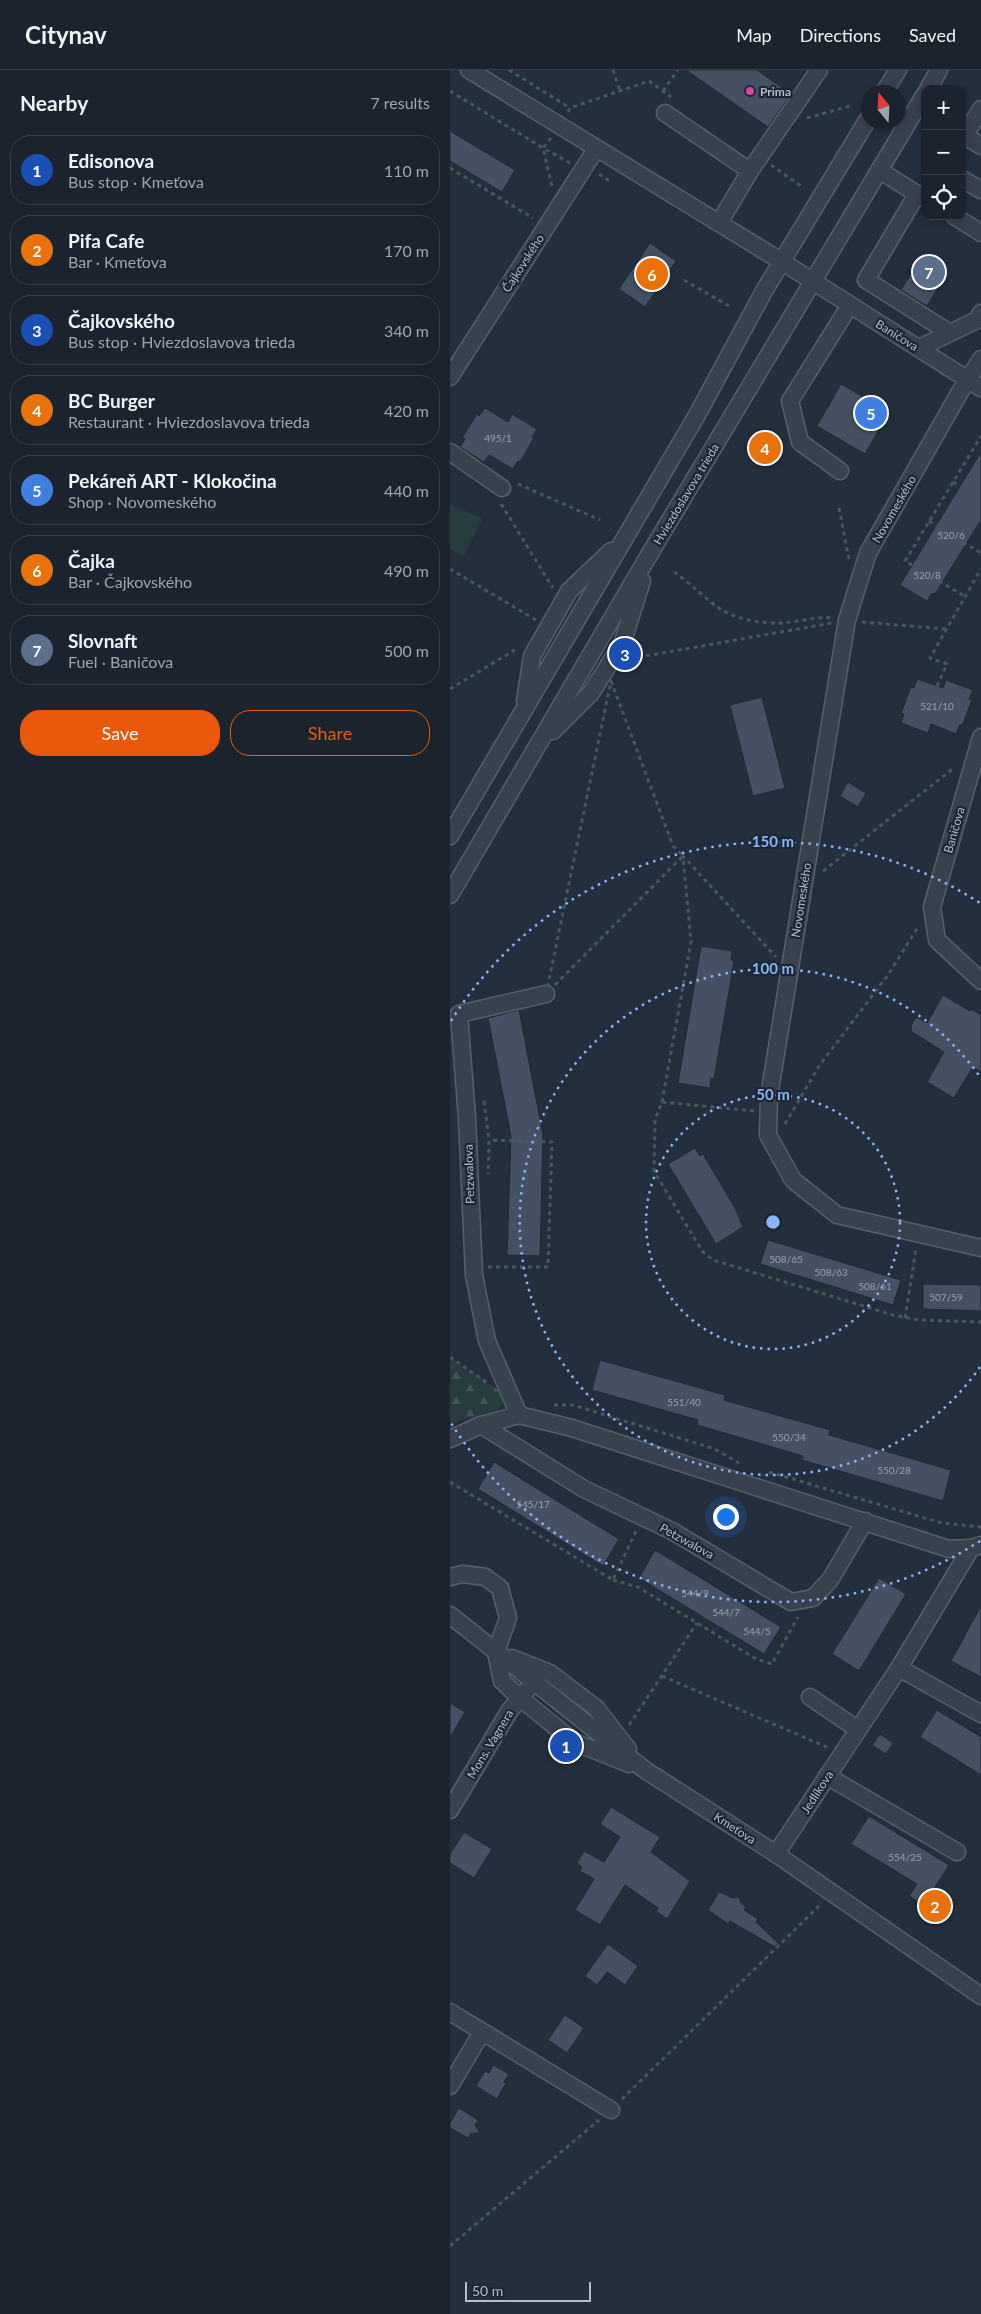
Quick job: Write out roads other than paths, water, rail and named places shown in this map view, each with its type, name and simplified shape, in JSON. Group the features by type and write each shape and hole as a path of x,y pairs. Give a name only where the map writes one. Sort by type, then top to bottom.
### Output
{"street":[{"path":"470,70 781,261"},
{"path":"719,224 750,171 819,70"},
{"path":"888,85 898,70"},
{"path":"931,85 940,70"},
{"name":"Hviezdoslavova trieda","path":"450,895 652,550 921,101"},
{"path":"966,135 981,109"},
{"path":"665,113 750,171"},
{"path":"450,836 697,416 781,261 861,130"},
{"path":"966,139 981,146"},
{"name":"Čajkovského","path":"450,377 596,149"},
{"path":"879,170 921,197 866,280 950,333"},
{"path":"966,181 981,190"},
{"path":"960,220 981,233"},
{"name":"Baničova","path":"781,261 974,384"},
{"path":"840,471 800,442 790,401 850,305"},
{"path":"919,348 977,320 981,313"},
{"name":"Novomeského","path":"981,359 974,384 868,553 837,620 803,886 769,1096 768,1135 793,1180 837,1215 981,1248"},
{"path":"450,452 502,488"},
{"name":"Baničova","path":"981,737 933,915 937,940 981,981"},
{"name":"Petzwalova","path":"520,1415 487,1341 474,1275 467,1118 459,1014 546,994"},
{"path":"450,1439 481,1425 520,1415 572,1428 865,1520 949,1549 976,1546"},
{"name":"Petzwalova","path":"481,1425 584,1489 672,1531 791,1602 813,1598 830,1580 865,1520"},
{"name":"Jedlíkova","path":"776,1854 857,1729 900,1668 976,1546"},
{"path":"450,1577 463,1574 485,1577 500,1588 508,1618 496,1652 502,1681 574,1742 645,1770"},
{"name":"Kmeťova","path":"450,1615 645,1770 776,1854 981,1996"},
{"path":"496,1652 550,1673 596,1708 645,1770"},
{"path":"900,1668 981,1713"},
{"name":"Mons. Vagnera","path":"450,1810 519,1697 535,1682"},
{"path":"810,1697 857,1729"},
{"path":"826,1776 957,1852"},
{"path":"450,2012 611,2110"},
{"path":"450,2086 482,2032"}],"place":[{"name":"Prima","path":"750,91"},
{"name":"Slovnaft","path":"929,272"},
{"name":"Čajka","path":"652,274"},
{"name":"Pekáreň ART - Klokočina","path":"871,413"},
{"name":"BC Burger","path":"765,448"},
{"name":"Čajkovského","path":"625,654"},
{"name":"Edisonova","path":"566,1746"},
{"name":"Pifa Cafe","path":"935,1906"}]}
